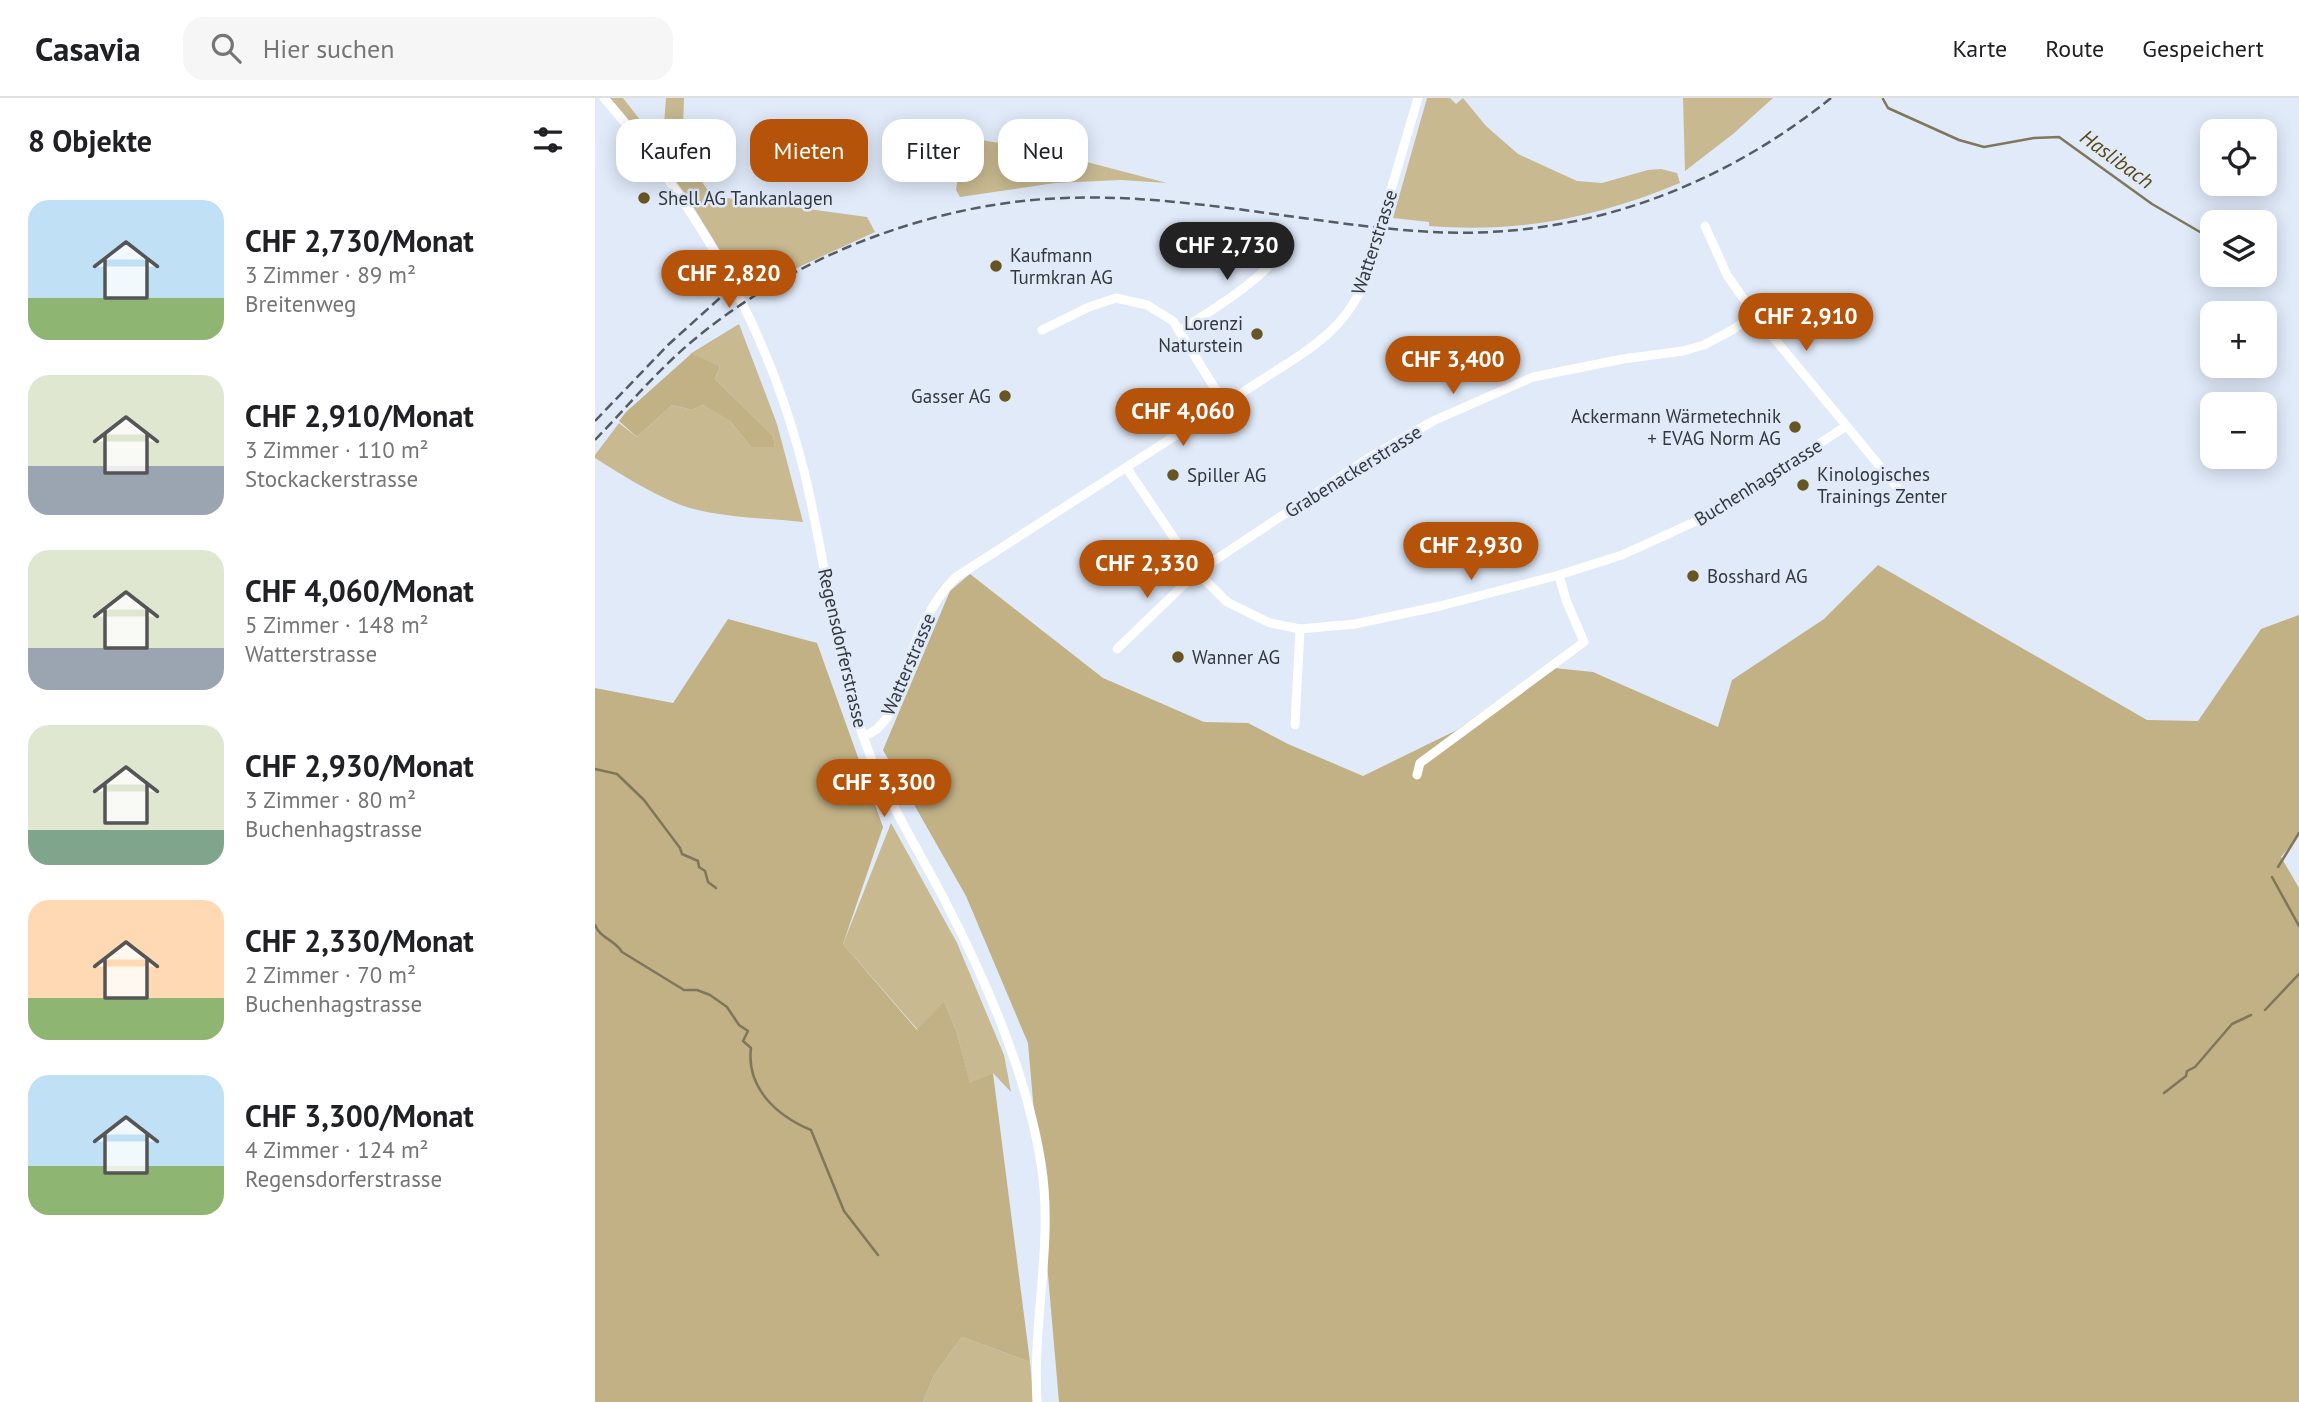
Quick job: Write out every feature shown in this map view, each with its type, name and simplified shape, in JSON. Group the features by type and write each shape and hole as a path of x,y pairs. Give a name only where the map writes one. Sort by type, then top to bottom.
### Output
{"street":[{"name":"Regensdorferstrasse","path":"604,98 671,183 731,280 754,327 784,403 803,465 847,681 864,737 893,804 964,938 993,1006 1025,1096 1041,1162 1046,1210 1036,1360 1037,1402"},
{"name":"Watterstrasse","path":"864,737 877,729 887,718 929,610 945,587 970,566 1319,342 1341,322 1356,300 1368,268 1418,98"},
{"path":"1705,226 1727,275 1754,314 1897,487"},
{"path":"1180,331 1251,284 1273,264 1287,244"},
{"path":"1042,330 1089,307 1116,298 1147,305 1173,321 1224,403"},
{"name":"Grabenackerstrasse","path":"1117,649 1197,572 1369,458 1433,421 1533,377 1704,345 1734,329 1754,314"},
{"name":"Buchenhagstrasse","path":"1126,467 1197,572 1227,602 1270,623 1300,629 1355,624 1440,606 1559,575 1622,555 1701,519 1731,502 1846,426"},
{"path":"1417,775 1420,763 1584,642 1566,600 1559,575"},
{"path":"1295,725 1300,629"}],"shaded area":[{"path":"610,98 623,98 639,119 628,119"},
{"path":"666,98 684,98 683,119 664,119"},
{"path":"1427,98 1450,98 1456,104 1463,98 1486,126 1518,154 1577,181 1602,183 1661,169 1677,173 1680,183 1587,214 1526,225 1463,228 1429,226 1429,222 1393,218"},
{"path":"1683,98 1773,98 1733,134 1685,171"},
{"path":"984,140 998,143 998,182 1077,182 960,197 956,190 957,182 984,182"},
{"path":"1088,162 1167,183 1121,180 1088,182"},
{"path":"676,182 702,182 712,196 867,217 875,232 801,266 748,296"},
{"path":"739,324 777,424 803,522 732,516 690,508 654,493 595,458 619,423 637,437 672,405 692,410 703,405 729,420 751,447 775,447 773,436 715,379 720,366 690,354"},
{"path":"740,324 692,354 720,366 715,379 773,436 775,447 751,447 730,421 703,405 692,410 672,405 637,437 619,421 691,354"},
{"path":"1878,565 2147,720 2198,721 2261,629 2299,615 2299,835 2281,857 2299,888 2299,1402 1059,1402 1028,1043 966,896 883,750 950,591 970,574 1103,678 1204,722 1248,723 1288,744 1363,776 1457,730 1544,667 1593,672 1718,727 1732,680 1824,619"},
{"path":"728,619 817,643 883,827 843,944 917,1030 944,1001 957,1033 970,1083 993,1073 1030,1362 962,1337 934,1375 923,1402 595,1402 595,688 673,703"},
{"path":"891,823 957,943 1004,1055 1011,1092 993,1073 970,1084 957,1033 944,1001 918,1030 843,944"},
{"path":"962,1337 1030,1362 1034,1402 923,1402 934,1375"}],"waterway":[{"name":"Haslibach","path":"1883,99 1888,108 1959,140 1984,147 2034,138 2059,137 2152,204 2200,232"},
{"path":"595,769 617,774 644,800 682,854 698,861 708,882 716,888"},
{"path":"2278,867 2299,833"},
{"path":"2272,877 2299,926"},
{"path":"595,925 600,933 622,952 684,990 697,990 710,995 727,1007 739,1025 748,1031 743,1041 751,1048 753,1076 759,1088 766,1099 787,1117 811,1130 844,1211 878,1255"},
{"path":"2265,1010 2299,974"},
{"path":"2164,1093 2195,1067 2232,1024 2251,1015"}],"railway":[{"path":"595,440 677,354 762,291 842,250 927,220 1014,202 1115,198 1216,206 1417,231 1474,233 1529,229 1584,219 1637,205 1688,185 1738,161 1831,98"},
{"path":"595,421 668,345 721,297"}],"place":[{"name":"Shell AG Tankanlagen","path":"644,198"},
{"name":"Kaufmann Turmkran AG","path":"996,266"},
{"name":"Lorenzi Naturstein","path":"1257,334"},
{"name":"Gasser AG","path":"1005,396"},
{"name":"Ackermann Wärmetechnik + EVAG Norm AG","path":"1795,427"},
{"name":"Spiller AG","path":"1173,475"},
{"name":"Kinologisches Trainings Zenter","path":"1803,485"},
{"name":"Bosshard AG","path":"1693,576"},
{"name":"Wanner AG","path":"1178,657"}]}
